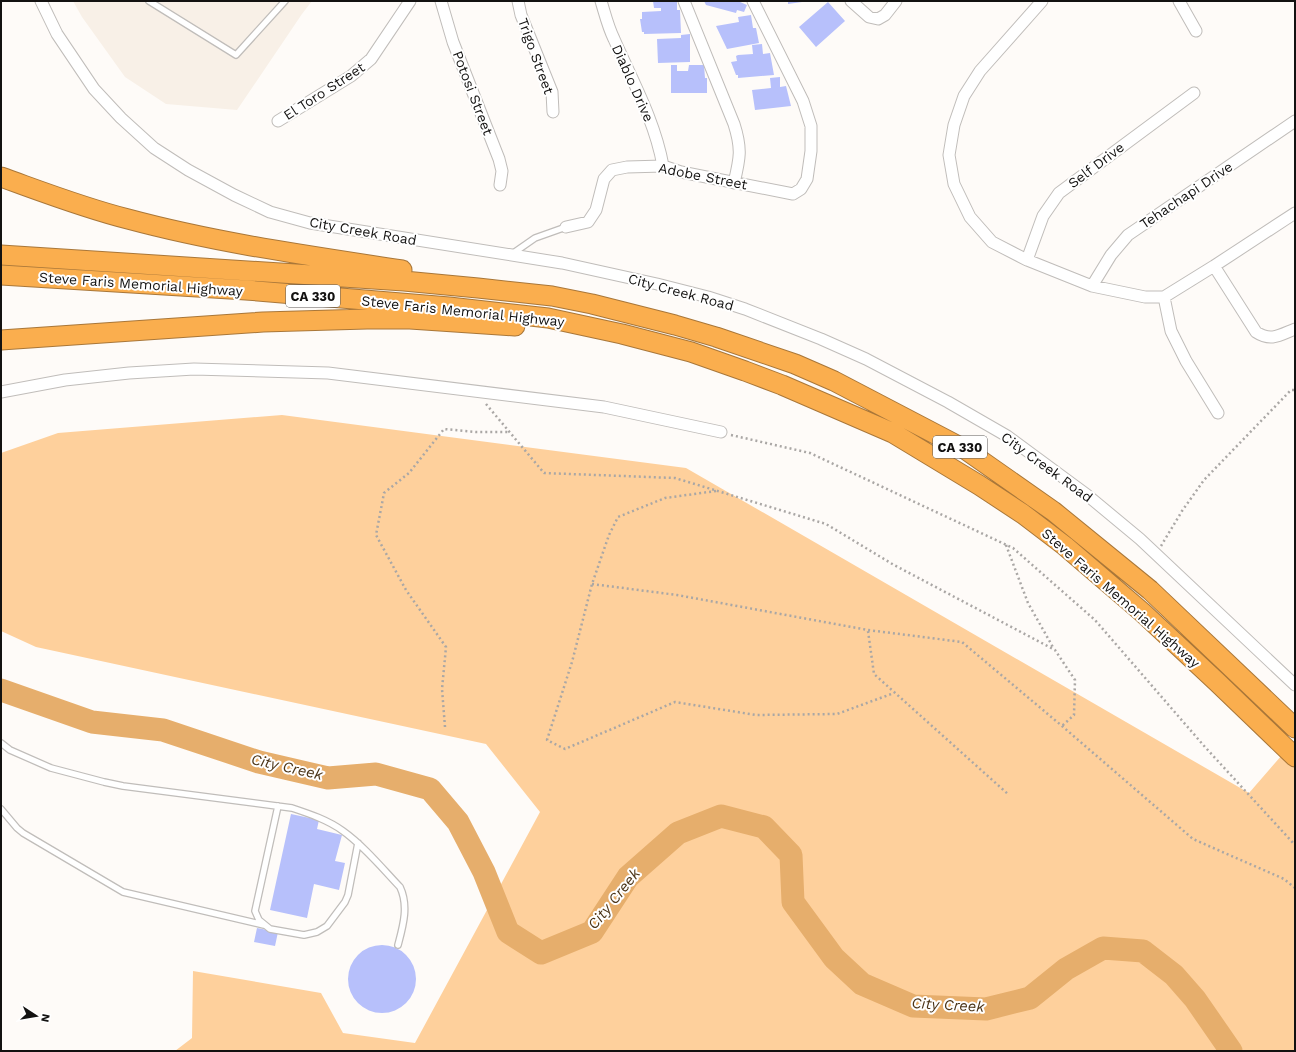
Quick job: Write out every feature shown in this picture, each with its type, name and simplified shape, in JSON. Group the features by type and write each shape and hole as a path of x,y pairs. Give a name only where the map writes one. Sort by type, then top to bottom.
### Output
{"highway":[{"path":"1,176 92,209 164,228 237,243 552,296"},
{"name":"Steve Faris Memorial Highway","path":"1,255 396,281 552,296 675,325 716,337 795,364 834,381 966,450 1053,511 1150,590 1295,728"},
{"name":"Steve Faris Memorial Highway","path":"1,275 246,290 488,311 548,318 622,334 691,352 774,382 893,433 979,485 1022,514 1066,546 1142,612 1295,757"},
{"path":"1,340 263,322 368,319 410,319 622,334"}],"street":[{"name":"City Creek Road","path":"41,1 57,34 94,89 121,118 154,148 194,173 270,212 310,223 562,263 708,297 745,309 866,358 948,402 1007,436 1088,495 1156,554 1295,685"},
{"name":"El Toro Street","path":"278,121 351,76 371,59 410,1"},
{"name":"Potosi Street","path":"441,1 453,42 499,159 502,171 500,185"},
{"name":"Trigo Street","path":"518,1 521,15 552,92 553,112"},
{"name":"Diablo Drive","path":"601,1 613,37 651,124 660,149 663,166"},
{"path":"684,1 740,140 740,159 734,183"},
{"name":"Adobe Street","path":"566,227 588,222 596,210 604,179 612,170 627,167 663,166 681,172 793,194 801,189 807,179 811,151 811,126 803,101 753,1"},
{"path":"851,1 869,17 878,19 885,15 896,1"},
{"path":"1042,1 980,71 964,96 954,125 949,155 954,184 970,217 992,242 1027,260 1092,286 1145,297 1164,297 1295,213"},
{"path":"1179,1 1196,31"},
{"name":"Self Drive","path":"1027,260 1043,216 1059,193 1194,93"},
{"name":"Tehachapi Drive","path":"1092,286 1111,255 1128,234 1295,121"},
{"path":"1214,266 1256,332 1263,336 1273,338 1295,329"},
{"path":"1164,297 1171,331 1186,361 1218,413"},
{"path":"1,392 65,380 130,373 194,369 328,373 604,407 721,432"}],"lane":[{"path":"149,1 236,55 285,1"},
{"path":"511,255 535,238 566,227"},
{"path":"1,743 10,750 51,768 104,782 123,786 292,808 320,819 343,831 358,843 400,887 404,895 405,909 398,945"},
{"path":"278,806 255,911 259,920 270,929 304,935 317,932 328,926 345,902 348,895 358,843"},
{"path":"1,809 23,833 122,892 264,925"}],"path":[{"path":"474,390 544,473 675,478 826,524 894,565 1055,650"},
{"path":"1156,554 1204,480 1291,390 1295,390"},
{"path":"445,727 442,689 446,647 406,590 376,534 384,493 408,473 444,429 476,432 509,432"},
{"path":"721,432 810,453 1013,548 1094,620 1205,747 1295,845"},
{"path":"718,491 665,498 618,517 609,535 592,584 572,662 547,740 565,748 675,702 756,715 837,714 894,693"},
{"path":"1006,544 1028,603 1055,650 1075,680 1074,715 1062,726"},
{"path":"592,584 677,595 868,630 962,642 1193,839 1284,880 1295,888"},
{"path":"868,630 874,674 1009,795"}],"shaded area":[{"path":"73,1 312,1 237,110 166,104 125,77 82,17"},
{"path":"282,415 686,468 1249,793 1295,740 1295,1051 175,1051 192,1038 193,971 321,993 343,1033 415,1043 540,812 486,744 36,647 1,631 1,453 58,433"}],"building":[{"path":"653,1 677,1 677,10 680,10 681,33 644,34 644,32 642,32 640,19 642,19 642,12 661,11 661,8 654,8"},
{"path":"704,1 741,1 740,2 747,5 744,12 737,10 736,13 706,5"},
{"path":"788,1 802,1 802,2 788,4"},
{"path":"828,2 845,21 816,47 799,27"},
{"path":"751,15 753,28 756,28 759,43 727,49 716,26 739,22 738,17"},
{"path":"690,34 690,62 658,63 657,39 681,38 681,35"},
{"path":"762,44 763,54 770,53 774,75 738,78 738,75 736,75 731,62 737,61 736,56 738,55 753,54 752,45"},
{"path":"671,65 677,65 677,71 688,71 689,65 704,65 705,78 707,78 707,93 671,93"},
{"path":"780,77 780,87 786,86 791,106 755,110 752,90 771,88 770,78"},
{"path":"291,814 319,820 317,829 342,835 335,861 345,863 339,890 314,884 307,918 270,910"},
{"path":"257,928 278,932 275,946 254,942"},
{"path":"382,945 395,948 406,955 413,966 416,979 413,992 406,1003 395,1010 382,1013 369,1010 358,1003 351,992 348,979 351,966 358,955 369,948"}],"waterway":[{"name":"City Creek","path":"1,690 92,722 163,730 259,762 328,778 376,774 430,789 458,822 484,872 508,932 541,953 592,932 628,877 678,833 721,816 764,827 791,855 793,902 834,958 862,984 913,1006 986,1009 1030,998 1066,969 1103,948 1143,951 1174,975 1195,999 1231,1051"}]}
